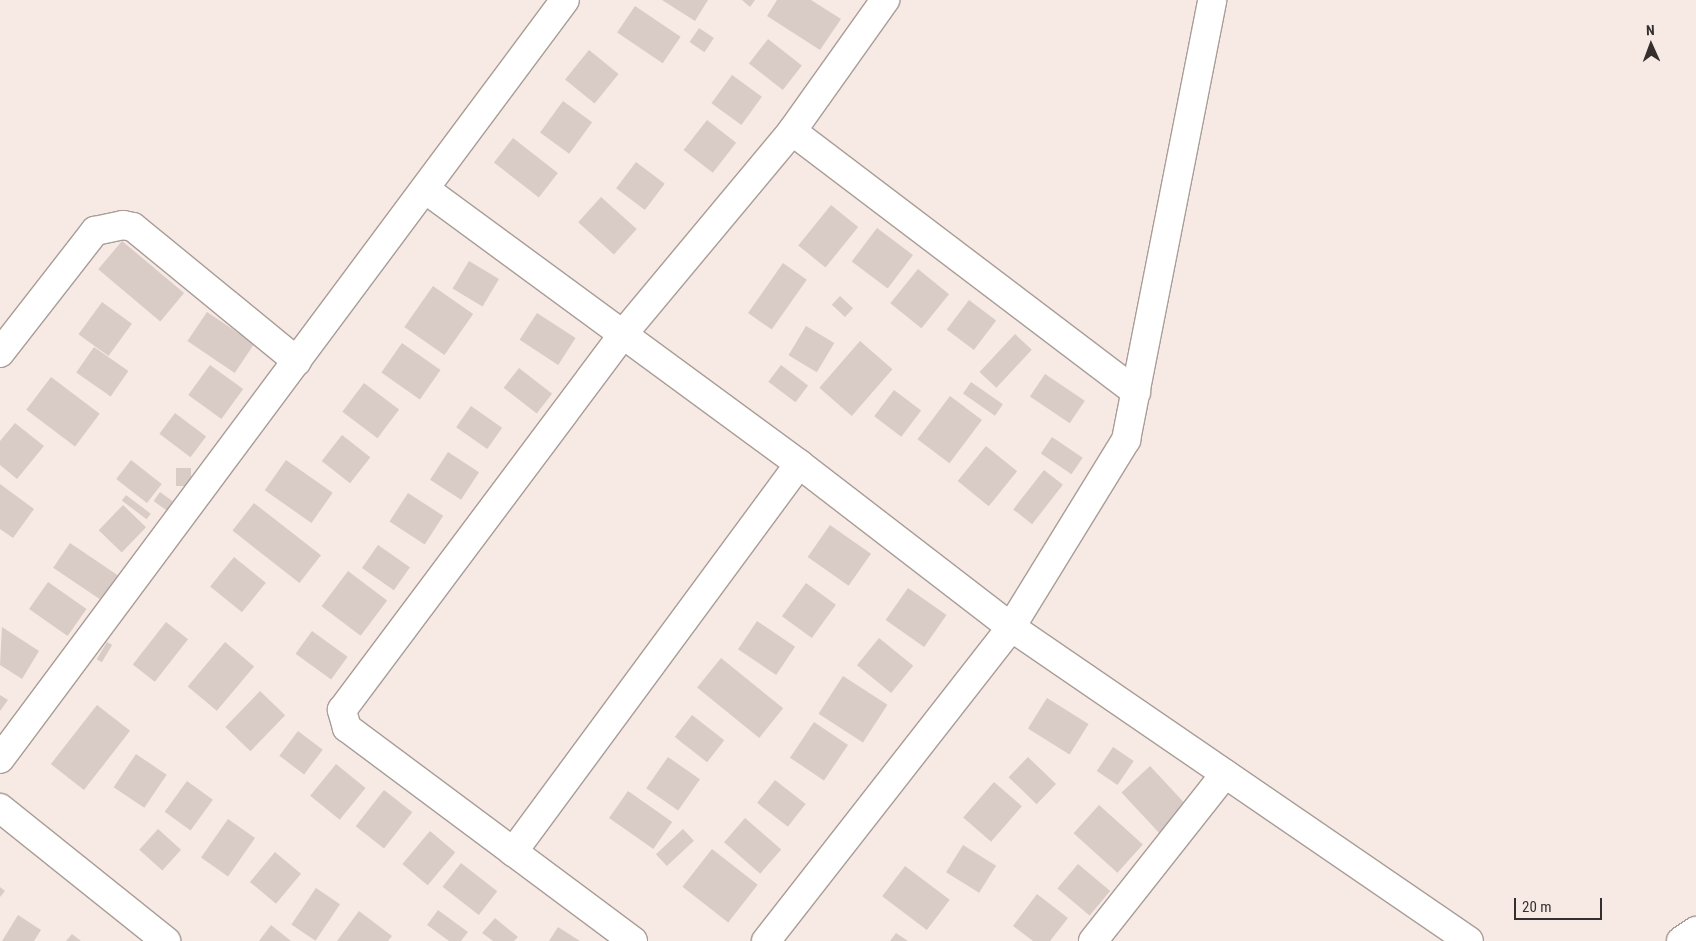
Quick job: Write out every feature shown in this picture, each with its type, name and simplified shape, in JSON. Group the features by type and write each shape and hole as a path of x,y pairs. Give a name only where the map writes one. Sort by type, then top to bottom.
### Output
{"street":[{"path":"0,759 565,0"},
{"path":"633,941 347,728 342,710 623,334 792,131 885,0"},
{"path":"766,941 1011,627 1126,440 1212,0"},
{"path":"792,131 1136,392"},
{"path":"425,189 799,464 1011,627 1469,941"},
{"path":"0,353 95,231 123,225 133,227 297,361"},
{"path":"513,852 799,464"},
{"path":"1093,941 1225,774"},
{"path":"0,808 166,941"},
{"path":"1681,941 1696,931"}],"building":[{"path":"662,0 708,0 695,21"},
{"path":"742,0 755,0 750,7"},
{"path":"777,0 811,0 841,19 820,50 767,16"},
{"path":"635,6 681,37 663,63 617,33"},
{"path":"699,28 714,38 704,52 689,42"},
{"path":"768,39 802,65 783,90 749,63"},
{"path":"589,50 619,74 595,103 565,80"},
{"path":"732,75 762,97 741,125 711,103"},
{"path":"563,101 592,122 569,154 540,133"},
{"path":"707,120 736,143 713,173 684,150"},
{"path":"513,138 558,173 539,198 494,162"},
{"path":"636,162 665,184 645,210 616,188"},
{"path":"601,197 637,229 614,254 578,222"},
{"path":"831,205 858,227 825,267 798,245"},
{"path":"877,228 913,255 888,289 852,262"},
{"path":"122,241 184,293 160,321 98,269"},
{"path":"469,261 499,279 483,306 453,288"},
{"path":"783,263 807,280 772,330 748,313"},
{"path":"918,269 949,294 921,328 890,303"},
{"path":"433,286 473,314 444,355 404,327"},
{"path":"840,296 853,308 845,317 832,305"},
{"path":"969,300 996,320 974,350 947,330"},
{"path":"102,302 132,324 108,356 78,334"},
{"path":"207,312 254,344 235,373 187,341"},
{"path":"537,313 576,338 558,365 520,340"},
{"path":"806,326 834,343 817,372 788,355"},
{"path":"1015,334 1032,350 996,388 980,372"},
{"path":"860,341 892,369 852,416 819,388"},
{"path":"402,343 441,370 420,399 381,372"},
{"path":"94,347 128,371 111,396 76,372"},
{"path":"210,365 243,389 221,419 188,395"},
{"path":"781,365 808,385 796,402 768,382"},
{"path":"519,368 552,394 537,414 504,388"},
{"path":"1045,374 1085,401 1070,423 1030,396"},
{"path":"51,377 100,414 75,446 26,410"},
{"path":"971,382 1003,404 995,416 963,393"},
{"path":"364,383 399,409 377,438 342,412"},
{"path":"894,390 921,410 901,437 874,416"},
{"path":"950,396 982,420 949,463 918,439"},
{"path":"471,406 502,428 487,449 456,427"},
{"path":"175,413 206,436 190,457 159,434"},
{"path":"15,423 44,446 17,479 0,465 0,441"},
{"path":"342,435 370,457 350,483 322,461"},
{"path":"1052,437 1083,458 1071,474 1041,454"},
{"path":"986,446 1017,471 989,506 958,481"},
{"path":"448,452 479,472 461,500 430,480"},
{"path":"131,460 162,484 147,503 116,479"},
{"path":"286,460 333,493 311,523 265,490"},
{"path":"176,468 191,468 191,486 176,486"},
{"path":"1044,470 1063,485 1032,524 1013,509"},
{"path":"0,484 34,509 13,538 0,529"},
{"path":"160,492 185,510 179,519 154,501"},
{"path":"408,493 443,516 425,544 389,522"},
{"path":"126,495 151,514 147,519 122,501"},
{"path":"254,503 321,555 299,583 232,531"},
{"path":"123,505 146,527 122,552 99,530"},
{"path":"830,525 871,554 849,586 808,557"},
{"path":"70,543 118,575 101,600 53,568"},
{"path":"378,545 410,567 394,590 362,568"},
{"path":"234,557 266,583 242,612 210,587"},
{"path":"348,571 387,600 361,636 322,606"},
{"path":"48,582 87,609 68,636 29,609"},
{"path":"806,583 836,605 812,638 782,616"},
{"path":"908,588 947,615 924,647 886,620"},
{"path":"757,621 795,647 776,675 738,649"},
{"path":"166,622 188,639 155,682 133,665"},
{"path":"2,627 39,651 22,679 0,665"},
{"path":"312,631 348,657 331,680 296,654"},
{"path":"879,638 913,666 891,693 857,665"},
{"path":"107,642 112,645 102,662 97,659"},
{"path":"225,642 254,666 217,711 188,686"},
{"path":"721,658 783,708 759,738 697,688"},
{"path":"843,676 887,705 863,743 818,714"},
{"path":"260,691 285,715 250,751 225,727"},
{"path":"0,695 8,700 0,711"},
{"path":"1047,698 1089,724 1069,754 1028,729"},
{"path":"97,705 130,731 84,790 51,764"},
{"path":"692,715 724,740 707,762 675,737"},
{"path":"814,722 848,745 824,781 790,758"},
{"path":"298,731 323,750 304,774 279,756"},
{"path":"1113,747 1134,761 1118,785 1097,771"},
{"path":"136,754 167,775 144,808 114,787"},
{"path":"668,757 700,779 678,810 646,788"},
{"path":"1028,757 1056,784 1037,804 1009,777"},
{"path":"336,764 366,788 340,820 310,796"},
{"path":"1150,766 1188,807 1160,834 1121,793"},
{"path":"775,780 806,804 788,827 757,803"},
{"path":"187,781 213,800 191,831 165,812"},
{"path":"994,782 1022,806 991,842 963,817"},
{"path":"384,790 412,812 384,848 356,826"},
{"path":"628,791 672,822 653,849 609,818"},
{"path":"1099,805 1143,844 1117,873 1074,833"},
{"path":"745,818 781,849 760,874 724,842"},
{"path":"228,819 255,838 228,876 201,858"},
{"path":"158,829 181,850 162,871 139,850"},
{"path":"683,829 694,841 667,866 656,854"},
{"path":"430,831 455,852 428,885 402,864"},
{"path":"963,845 996,866 979,893 946,872"},
{"path":"712,849 758,885 728,923 682,887"},
{"path":"275,852 301,874 276,904 250,882"},
{"path":"461,863 497,891 479,915 443,887"},
{"path":"1078,864 1110,891 1090,916 1057,889"},
{"path":"905,866 950,900 927,930 882,896"},
{"path":"0,887 5,891 0,897"},
{"path":"316,888 340,904 315,941 291,924"},
{"path":"1037,894 1068,918 1050,941 1033,941 1013,926"},
{"path":"438,910 468,932 461,941 449,941 427,925"},
{"path":"359,911 392,936 388,941 337,941"},
{"path":"18,915 41,930 34,941 2,941"},
{"path":"495,918 518,937 514,941 493,941 482,933"},
{"path":"271,925 291,941 259,941"},
{"path":"558,927 580,941 549,941"},
{"path":"896,933 908,941 890,941"},
{"path":"72,934 81,941 66,941"}]}
